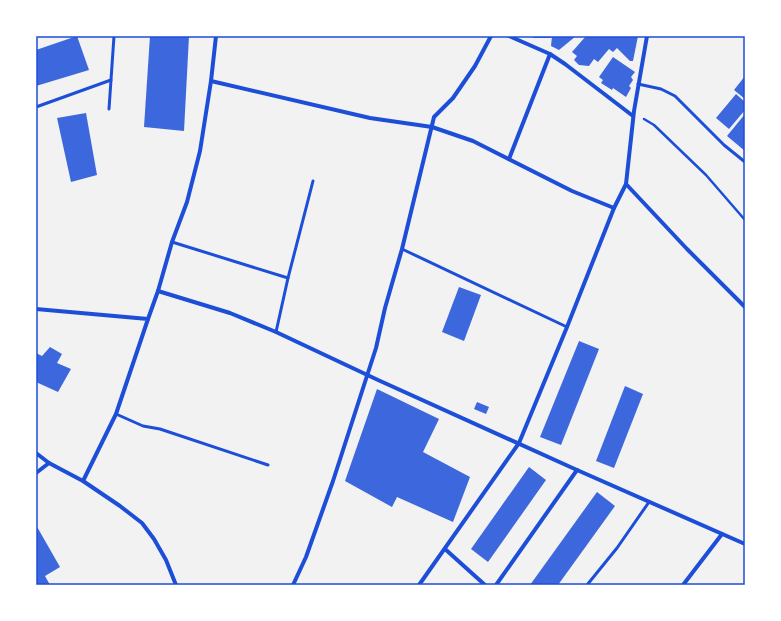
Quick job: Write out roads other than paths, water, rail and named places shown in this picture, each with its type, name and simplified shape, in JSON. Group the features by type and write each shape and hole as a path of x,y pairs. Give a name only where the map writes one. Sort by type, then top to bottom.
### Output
{"street":[{"path":"82,481 116,414 158,292 172,242 187,202 200,151 211,82 216,36"},
{"path":"292,585 306,557 368,375 402,249 434,117 453,98 475,66 491,36"},
{"path":"509,36 550,54 633,114"},
{"path":"419,585 519,443 614,208 626,184 633,114 647,36"},
{"path":"509,159 550,54"},
{"path":"211,82 370,118 432,127 473,141 572,191 614,208"},
{"path":"626,184 745,306"},
{"path":"158,292 230,313 276,332 578,470 745,544"},
{"path":"36,309 148,319"},
{"path":"36,453 49,463 82,481 120,506 142,523 154,539 166,560 176,585"},
{"path":"36,473 49,463"},
{"path":"496,585 578,470"},
{"path":"683,585 722,534"},
{"path":"445,549 485,585"}],"lane":[{"path":"109,109 114,36"},
{"path":"36,107 111,80"},
{"path":"638,84 661,89 675,96 724,145 745,162"},
{"path":"276,332 312,181"},
{"path":"172,242 288,278"},
{"path":"402,249 567,326"},
{"path":"116,414 143,426 160,429 268,465"},
{"path":"587,585 617,548 649,502"}]}
